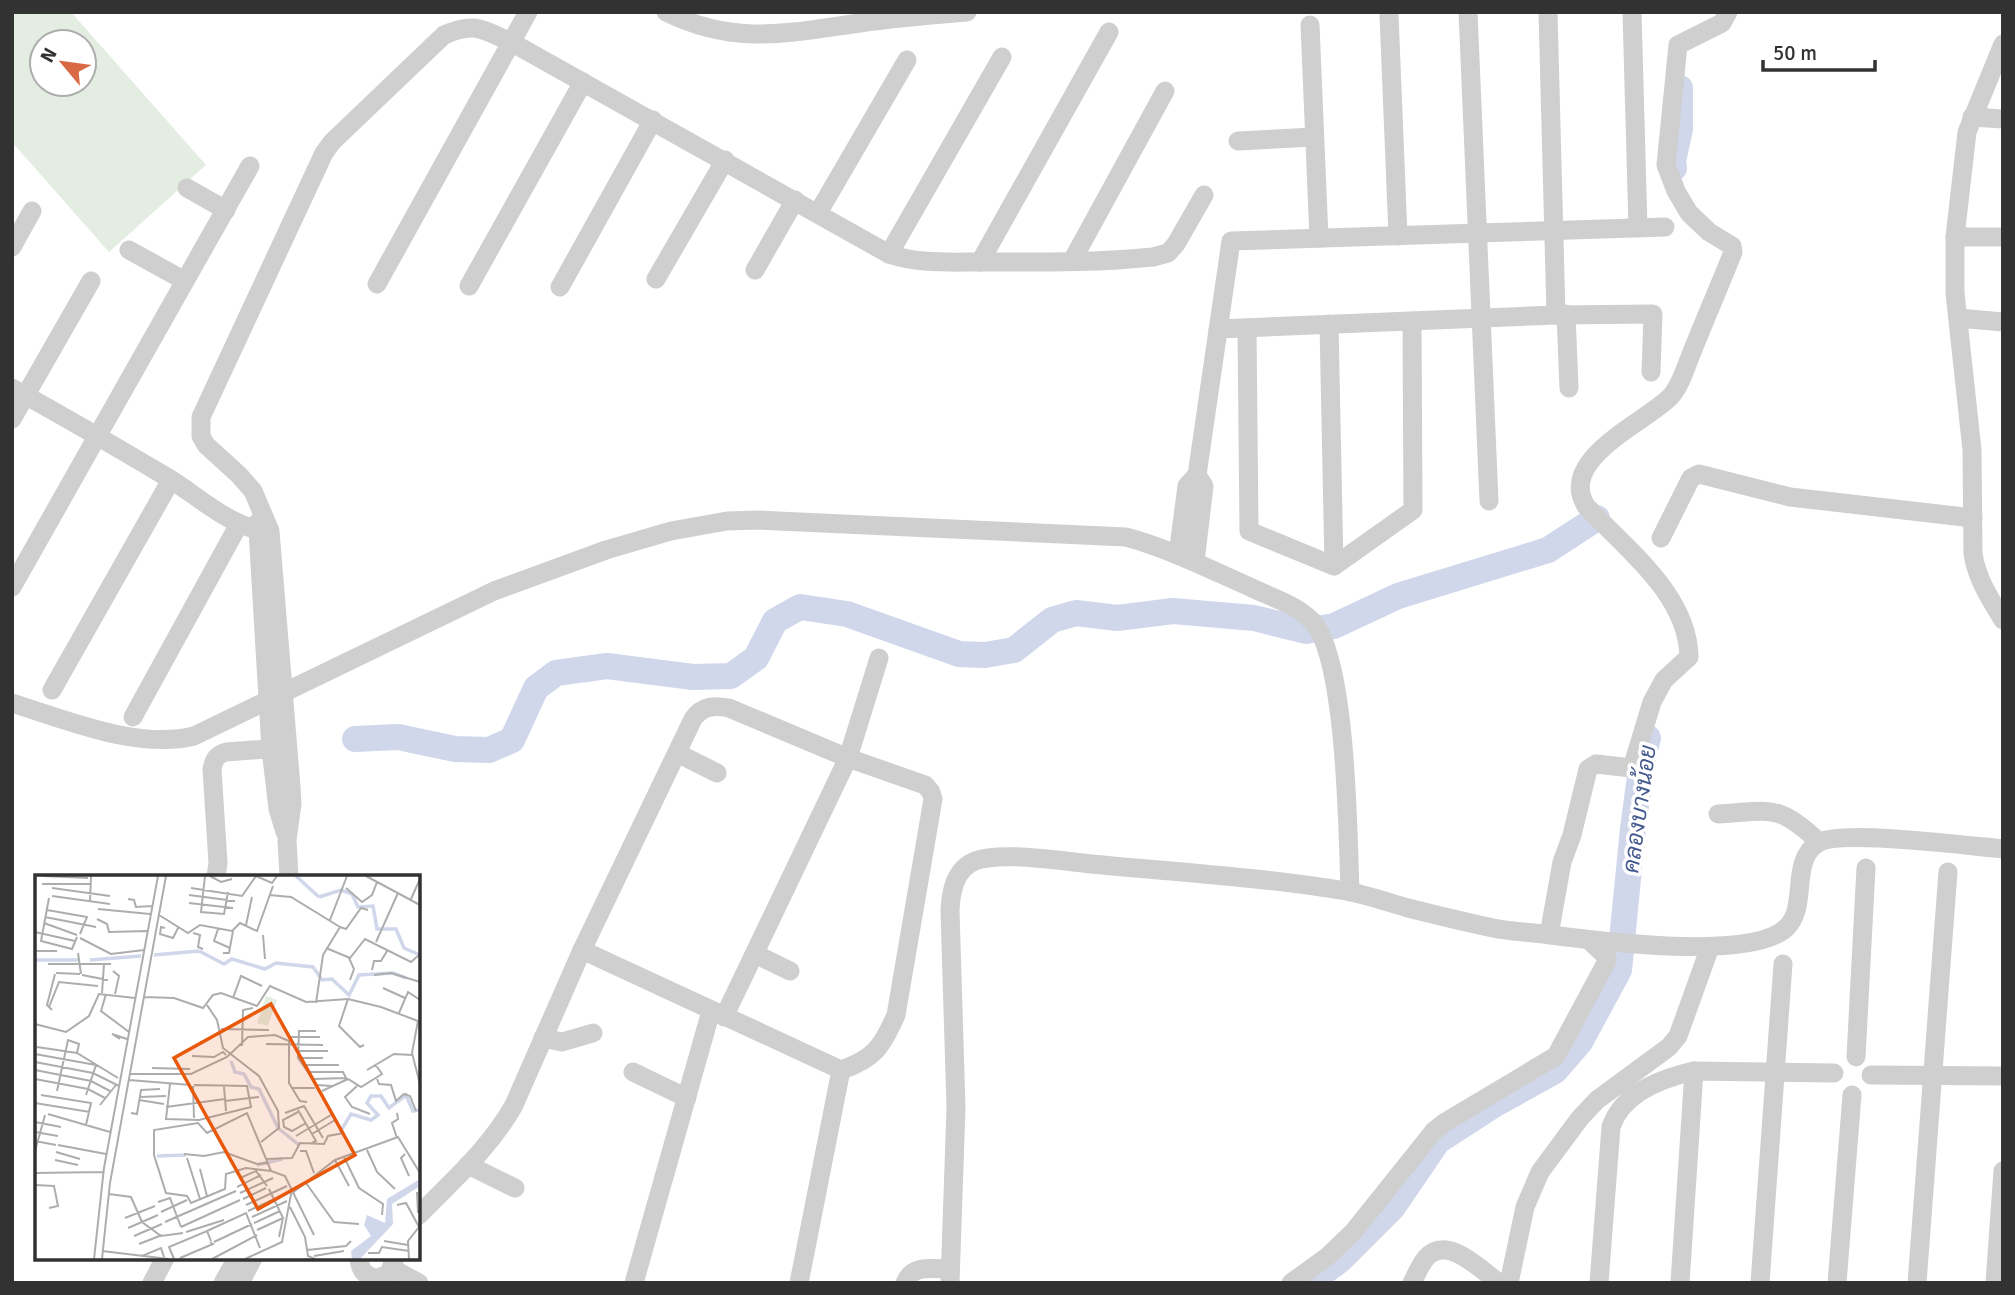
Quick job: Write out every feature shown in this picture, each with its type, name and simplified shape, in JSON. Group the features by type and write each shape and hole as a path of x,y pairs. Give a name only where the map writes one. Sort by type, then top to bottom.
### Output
{"street":[{"path":"377,284 528,12"},
{"path":"666,12 769,35 900,15 967,12"},
{"path":"803,31 813,12"},
{"path":"1468,12 1489,500"},
{"path":"1548,12 1554,232 1569,388"},
{"path":"1632,12 1638,228"},
{"path":"1549,934 1562,862 1572,835 1588,769 1596,764 1632,768 1652,702 1664,681 1689,657 1683,624 1669,597 1580,497 1586,470 1600,449 1673,393 1733,252 1732,246 1709,232 1689,214 1666,165 1678,45 1722,23 1728,12"},
{"path":"1389,15 1398,236"},
{"path":"1310,25 1319,239"},
{"path":"289,875 287,840 278,809 283,693 253,491 206,445 201,436 201,418 316,167 332,142 444,35 460,28 472,27 511,42 889,254 926,263 1133,259 1168,253 1204,195"},
{"path":"980,262 1109,32"},
{"path":"2003,44 1972,117 1965,143 1955,237 1958,318 1972,450 1973,554 1975,568 2003,620"},
{"path":"889,254 1002,57"},
{"path":"818,214 907,60"},
{"path":"469,286 583,82"},
{"path":"1072,261 1166,92"},
{"path":"1972,117 2003,119"},
{"path":"560,287 653,120"},
{"path":"1238,141 1314,136"},
{"path":"656,279 725,160"},
{"path":"12,587 250,166"},
{"path":"187,188 226,209"},
{"path":"755,270 795,200"},
{"path":"12,247 32,211"},
{"path":"1187,559 1187,486 1196,475 1231,241 1665,227"},
{"path":"1955,237 2003,237"},
{"path":"130,250 185,281"},
{"path":"12,419 19,391 91,281"},
{"path":"1218,329 1561,315 1653,314 1651,372"},
{"path":"1958,318 2003,323"},
{"path":"1334,566 1413,509 1412,321"},
{"path":"1329,324 1334,566"},
{"path":"1247,328 1249,531 1334,566"},
{"path":"19,391 171,480 257,525"},
{"path":"1661,538 1691,478 1699,474 1790,497 1973,518"},
{"path":"52,690 171,480"},
{"path":"12,703 115,734 153,740 172,740 203,733 494,591 671,531 727,520 802,520 1126,537 1187,559 1285,603 1313,621 1324,640 1336,681 1346,792 1350,892"},
{"path":"133,717 257,525"},
{"path":"634,1283 687,1098 718,1014 755,954 848,758 878,658"},
{"path":"420,1214 491,1142 514,1105 582,950 698,713 709,707 729,708 848,758 925,785 931,792 933,807 896,1016 881,1044 861,1063 841,1070 582,950"},
{"path":"216,875 218,863 212,769 214,760 226,752 280,748"},
{"path":"677,753 717,773"},
{"path":"1718,814 1776,811 1798,822 1819,842"},
{"path":"905,1283 910,1273 918,1269 950,1276 956,1108 950,910 954,885 964,868 974,861 999,857 1036,859 1281,882 1350,892 1501,929 1595,942 1710,947 1764,939 1779,934 1789,926 1796,914 1805,859 1819,842 1853,837 2003,849"},
{"path":"1856,1057 1866,868"},
{"path":"1917,1283 1948,872"},
{"path":"1291,1283 1354,1231 1434,1131 1556,1056 1607,961 1595,942"},
{"path":"1509,1283 1525,1207 1540,1172 1580,1118 1597,1100 1669,1047 1678,1035 1710,947"},
{"path":"755,954 790,971"},
{"path":"1760,1283 1783,964"},
{"path":"543,1038 562,1042 593,1033"},
{"path":"1856,1057 1867,1063 1871,1081 1864,1091 1852,1095 1840,1090 1834,1080 1834,1073 1839,1062 1856,1057"},
{"path":"799,1283 841,1070"},
{"path":"1599,1283 1611,1127 1614,1116 1630,1100 1656,1083 1695,1071 1834,1073"},
{"path":"1680,1283 1695,1071"},
{"path":"633,1072 687,1098"},
{"path":"1871,1075 2003,1076"},
{"path":"1837,1283 1852,1095"},
{"path":"468,1165 514,1188"},
{"path":"1995,1283 2003,1171"},
{"path":"1412,1283 1425,1259 1443,1249 1458,1254 1499,1283"},
{"path":"152,1283 163,1260"},
{"path":"223,1283 236,1260"},
{"path":"240,1283 252,1260"},
{"path":"359,1260 360,1268 367,1280 389,1273 394,1264 419,1283"}],"shaded area":[{"path":"12,12 71,12 85,28 28,28 28,98 98,98 98,43 206,165 109,252 12,142"}],"waterway":[{"name":"คลองบางน้อย","path":"1674,168 1680,129 1680,88"},
{"path":"355,739 398,737 455,749 489,750 512,740 536,688 556,673 607,666 693,677 731,676 756,658 775,621 800,607 847,614 959,654 985,655 1014,650 1052,620 1076,613 1117,618 1173,611 1254,618 1306,631 1334,626 1398,596 1548,550 1597,518"},
{"name":"คลองบางน้อย","path":"1309,1283 1340,1260 1393,1207 1438,1141 1492,1106 1555,1071 1580,1042 1619,970 1633,829 1648,738"}]}
